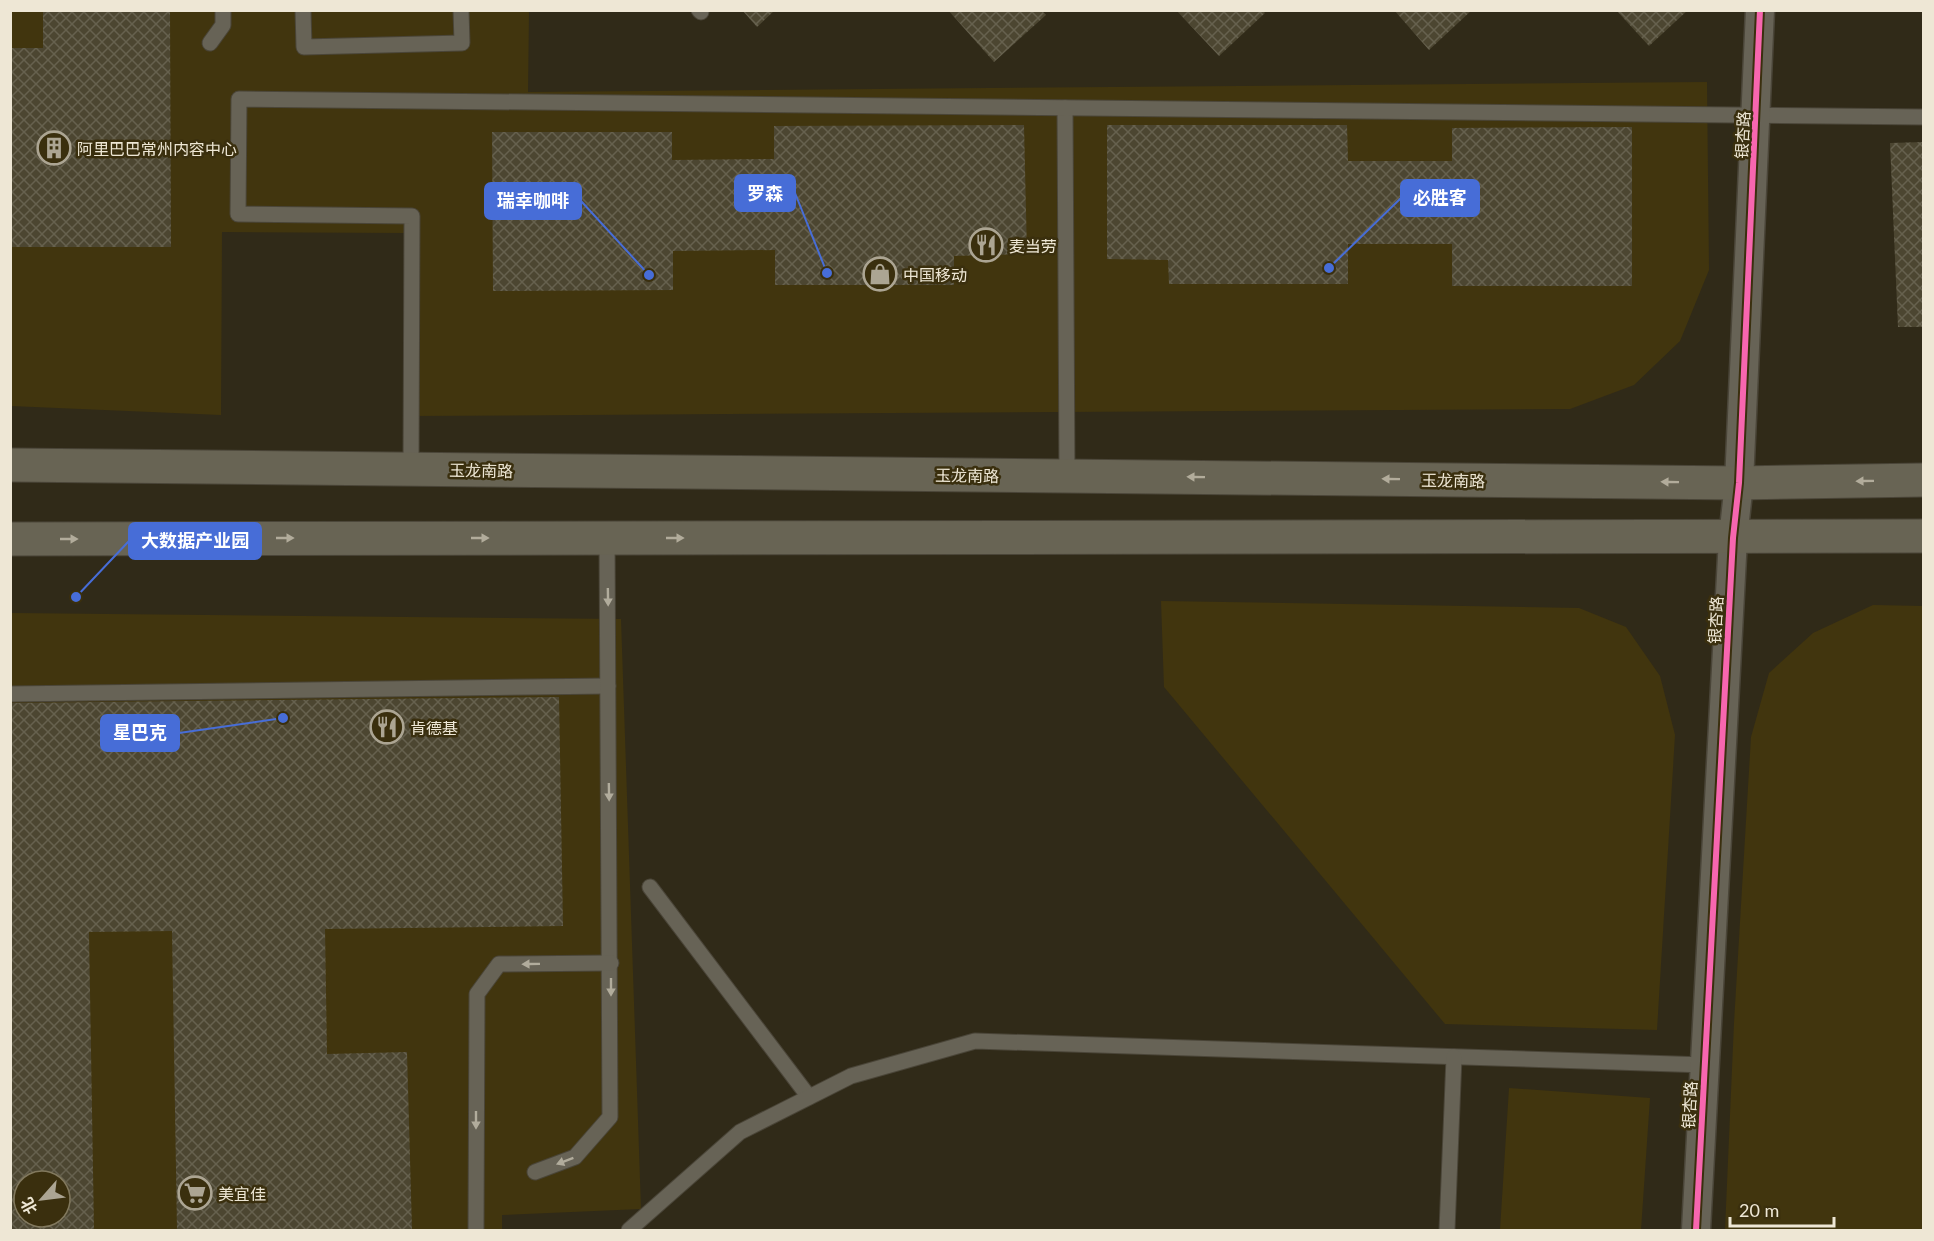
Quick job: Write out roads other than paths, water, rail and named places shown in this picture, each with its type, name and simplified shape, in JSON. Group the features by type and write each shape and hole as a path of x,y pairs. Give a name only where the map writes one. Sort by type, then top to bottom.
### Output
{"main road":[{"name":"玉龙南路","path":"10,465 1739,483 1923,480"},
{"path":"10,539 1923,536"}],"street":[{"name":"银杏路","path":"1696,1230 1733,538 1739,483 1760,10"}],"lane":[{"path":"210,43 223,25 223,10"},
{"path":"303,10 303,46 462,43 461,10"},
{"path":"411,469 412,216 238,214 239,99 1923,117"},
{"path":"1065,108 1067,476"},
{"path":"535,1172 575,1158 610,1118 611,963 607,538"},
{"path":"10,694 608,686"},
{"path":"650,887 809,1097"},
{"path":"476,1230 477,994 499,964 611,963"},
{"path":"629,1230 740,1132 851,1076 975,1041 1705,1065"},
{"path":"1447,1230 1454,1057"}],"place":[{"name":"阿里巴巴常州内容中心","path":"54,148"},
{"name":"麦当劳","path":"986,245"},
{"name":"必胜客","path":"1329,268"},
{"name":"罗森","path":"827,273"},
{"name":"中国移动","path":"880,274"},
{"name":"瑞幸咖啡","path":"649,275"},
{"name":"大数据产业园","path":"76,597"},
{"name":"星巴克","path":"283,718"},
{"name":"肯德基","path":"387,727"},
{"name":"美宜佳","path":"195,1193"}]}
